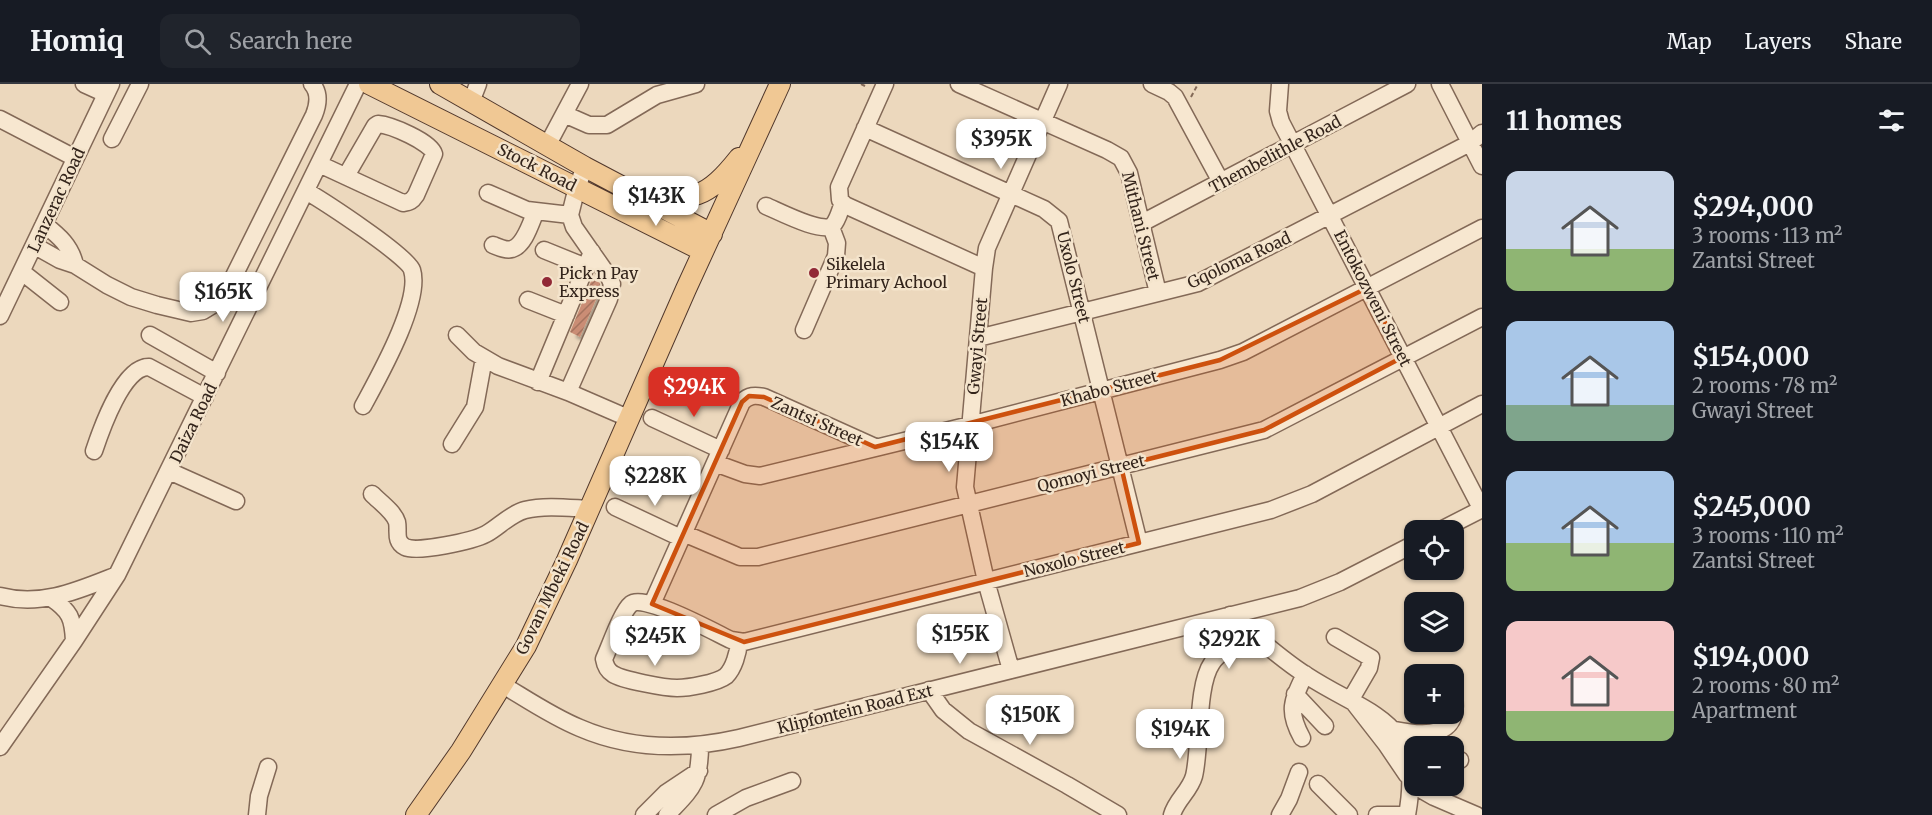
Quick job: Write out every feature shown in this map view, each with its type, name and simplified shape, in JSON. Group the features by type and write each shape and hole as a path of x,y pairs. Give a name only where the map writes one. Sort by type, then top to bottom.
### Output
{"main road":[{"name":"Stock Road","path":"369,84 577,186 708,242"},
{"name":"Stock Road","path":"440,84 474,93 547,146 618,185 708,242"},
{"name":"Govan Mbeki Road","path":"413,814 503,685 526,646 590,509 628,418 780,84"},
{"path":"618,185 662,196 694,196 714,185 754,140"}],"street":[{"path":"84,84 108,89"},
{"path":"93,120 114,135 140,84"},
{"path":"35,246 60,260 75,265 130,297 191,313 203,311 220,300 236,274 314,115 317,107 317,93 312,84"},
{"name":"Daiza Road","path":"0,747 117,575 206,398 358,84"},
{"path":"547,146 580,84"},
{"path":"564,114 589,125 607,125 664,87 696,84"},
{"path":"885,84 838,187 838,196 843,204 984,268"},
{"name":"Mithani Street","path":"959,84 1121,158 1129,173 1158,293"},
{"name":"Gwayi Street","path":"1011,670 968,505 965,487 970,425 984,268 990,239 1059,84"},
{"path":"1152,84 1175,97 1221,182"},
{"name":"Entokozweni Street","path":"1280,84 1278,114 1293,146 1482,509"},
{"name":"Thembelithle Road","path":"1142,223 1293,146 1407,84"},
{"path":"1440,84 1476,138 1482,166"},
{"name":"Lanzerac Road","path":"0,316 108,89"},
{"path":"0,120 75,158"},
{"path":"319,164 403,203 408,203 416,195 434,154 433,150 428,145 389,126 378,124 346,176"},
{"name":"Uxolo Street","path":"865,128 1050,212 1059,221 1139,543"},
{"name":"Gqoloma Road","path":"978,338 1198,282 1476,138"},
{"path":"568,392 611,290 609,277 589,260 570,215 577,186 585,167"},
{"path":"306,190 331,205 400,256 412,269 414,277 412,293 404,324 363,406"},
{"path":"488,193 518,207 570,215"},
{"path":"804,330 836,256 837,243 831,227 843,204"},
{"path":"766,206 816,227 831,227"},
{"path":"493,245 508,249 518,246 524,239 536,211"},
{"path":"44,224 66,244 72,252 75,265"},
{"name":"Khabo Street","path":"718,456 755,476 970,425 1237,354 1482,228"},
{"path":"544,250 589,260"},
{"path":"538,382 589,260"},
{"path":"22,272 60,302"},
{"path":"528,300 566,315"},
{"name":"Qomoyi Street","path":"682,536 747,558 1264,430 1482,317"},
{"path":"150,335 183,352 217,374"},
{"path":"457,335 474,352 484,358 628,418"},
{"path":"452,444 475,407 484,358"},
{"path":"94,451 107,415 127,380 139,368 149,367 206,398"},
{"name":"Zantsi Street","path":"652,604 742,402 752,395 764,397 875,447"},
{"name":"Noxolo Street","path":"739,642 1271,510 1312,494 1482,404"},
{"path":"652,418 718,456"},
{"path":"169,471 236,501"},
{"path":"372,495 395,519 400,543 406,548 413,549 424,549 479,537 527,509 590,509"},
{"path":"615,507 682,536"},
{"path":"1461,520 1482,509"},
{"name":"Klipfontein Road Ext","path":"503,685 571,724 605,737 655,746 700,746 1300,598 1404,549"},
{"path":"0,596 24,600 51,598 117,575"},
{"path":"51,598 69,614 73,624 74,641"},
{"path":"637,601 652,604 739,642 738,653 729,672 719,680 678,688 612,674 604,659 627,610 633,602 637,601"},
{"path":"1230,615 1305,674 1351,699 1395,730 1404,744"},
{"path":"1172,815 1194,776 1200,714 1208,670 1217,657 1254,634"},
{"path":"1335,637 1369,656 1371,660 1369,668 1351,699"},
{"path":"1302,738 1292,714 1295,694 1305,674"},
{"path":"929,690 943,710 969,731 1067,784 1118,815"},
{"path":"1295,694 1325,726"},
{"path":"1351,699 1404,770"},
{"path":"1395,730 1425,735 1449,724"},
{"path":"668,815 690,789 699,771 700,746"},
{"path":"257,815 259,796 268,767"},
{"path":"644,815 666,794 699,771"},
{"path":"1280,815 1289,800 1299,772"},
{"path":"716,815 747,798 792,781"},
{"path":"1317,784 1349,815"},
{"path":"1377,815 1407,815 1411,796"},
{"path":"1432,796 1476,815"}],"highlighted area":[{"path":"1367,288 1403,357 1264,430 1121,466 1139,543 744,642 652,604 742,402 749,396 764,397 875,447 1220,360"}],"building":[{"path":"592,279 600,283 600,290 580,337 570,332"}],"place":[{"name":"Sikelela Primary Achool","path":"814,273"},
{"name":"Pick n Pay Express","path":"547,282"}]}
